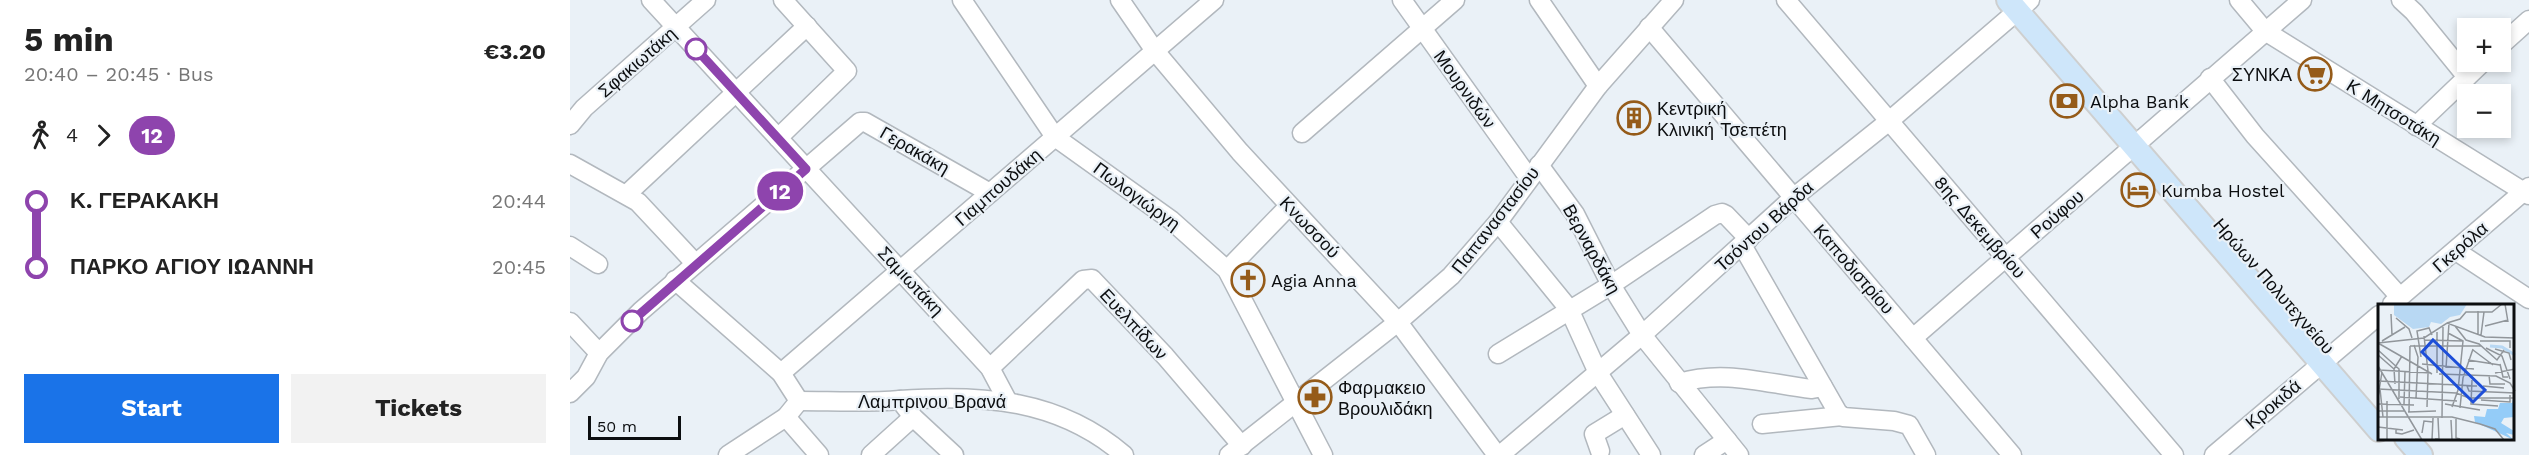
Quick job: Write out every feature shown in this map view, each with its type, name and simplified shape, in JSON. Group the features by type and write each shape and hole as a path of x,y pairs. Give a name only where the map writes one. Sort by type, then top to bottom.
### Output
{"main road":[{"name":"Ηρώων Πολυτεχνείου","path":"2022,3 2327,359 2378,406"},
{"path":"2327,359 2378,429"},
{"path":"2388,440 2401,455"},
{"path":"2408,440 2421,455"}],"street":[{"name":"Σαμιωτάκη","path":"651,0 990,368 1007,400"},
{"name":"Σφακιωτάκη","path":"570,125 584,108 706,0"},
{"path":"778,138 848,71 783,0"},
{"name":"Πωλογιώργη","path":"962,0 1055,137 1171,220 1227,270 1323,455"},
{"name":"Κνωσσού","path":"1120,0 1155,51 1289,206 1398,322 1498,455"},
{"name":"Γιαμπουδάκη","path":"781,373 1214,0"},
{"name":"Μουρνιδών","path":"1402,0 1534,171"},
{"path":"1302,133 1455,0"},
{"path":"1539,0 1598,86"},
{"name":"Παπαναστασίου","path":"1236,450 1398,322 1452,276 1498,222 1598,86 1674,0"},
{"name":"8ης Δεκεμβρίου","path":"1786,0 2174,455"},
{"name":"Κ Μητσοτάκη","path":"2239,0 2265,31 2416,126 2527,191"},
{"name":"Ρούφου","path":"1913,338 2302,0"},
{"path":"2401,0 2414,12 2467,77"},
{"name":"Τσόντου Βάρδα","path":"1498,455 1598,373 1793,198 1888,122 2022,3"},
{"path":"2511,36 2529,20"},
{"path":"627,194 807,26"},
{"name":"Καποδιστρίου","path":"1649,27 1913,338 2005,453"},
{"path":"2416,126 2472,72"},
{"path":"2210,78 2255,136 2395,301"},
{"name":"Γερακάκη","path":"570,393 586,377 599,353 675,280 860,122 865,122 990,193"},
{"path":"570,164 613,190 627,194 655,219 695,263"},
{"name":"Βερναρδάκη","path":"1534,171 1575,214 1611,285 1642,335 1739,455"},
{"name":"Γκερόλα","path":"2395,301 2527,191"},
{"path":"1227,270 1289,206"},
{"path":"1498,354 1611,285 1715,215 1722,213 1726,215 1745,242 1823,387 1842,416"},
{"path":"1498,222 1569,309 1598,373 1651,455"},
{"path":"570,246 598,264"},
{"path":"2456,251 2529,299"},
{"name":"Ευελπίδων","path":"990,368 1083,280 1092,279 1165,356 1236,450"},
{"path":"675,280 781,373 799,401 786,417 728,455"},
{"path":"2327,359 2378,316"},
{"path":"570,322 599,353"},
{"name":"Κροκιδά","path":"2214,455 2327,359"},
{"path":"1679,383 1695,378 1736,376 1812,389 1823,387"},
{"name":"Λαμπρινου Βρανά","path":"799,401 913,398 1007,400 1062,416 1087,428 1124,455"},
{"path":"900,400 913,417 954,455"},
{"path":"1600,451 1594,434 1625,415"},
{"path":"1762,424 1842,416 1909,425 1926,455"},
{"path":"786,417 819,455"},
{"path":"871,455 913,417"},
{"path":"1704,455 1727,440"}],"bus line":[{"name":"12","path":"632,321 675,280 806,169 696,49"}],"place":[{"name":"ΣΥΝΚΑ","path":"2315,74"},
{"name":"Alpha Bank","path":"2067,101"},
{"name":"Κεντρική Κλινική Τσεπέτη","path":"1634,118"},
{"name":"Kumba Hostel","path":"2138,190"},
{"name":"Agia Anna","path":"1248,280"},
{"name":"Φαρμακειο Βρουλιδάκη","path":"1315,397"}]}
